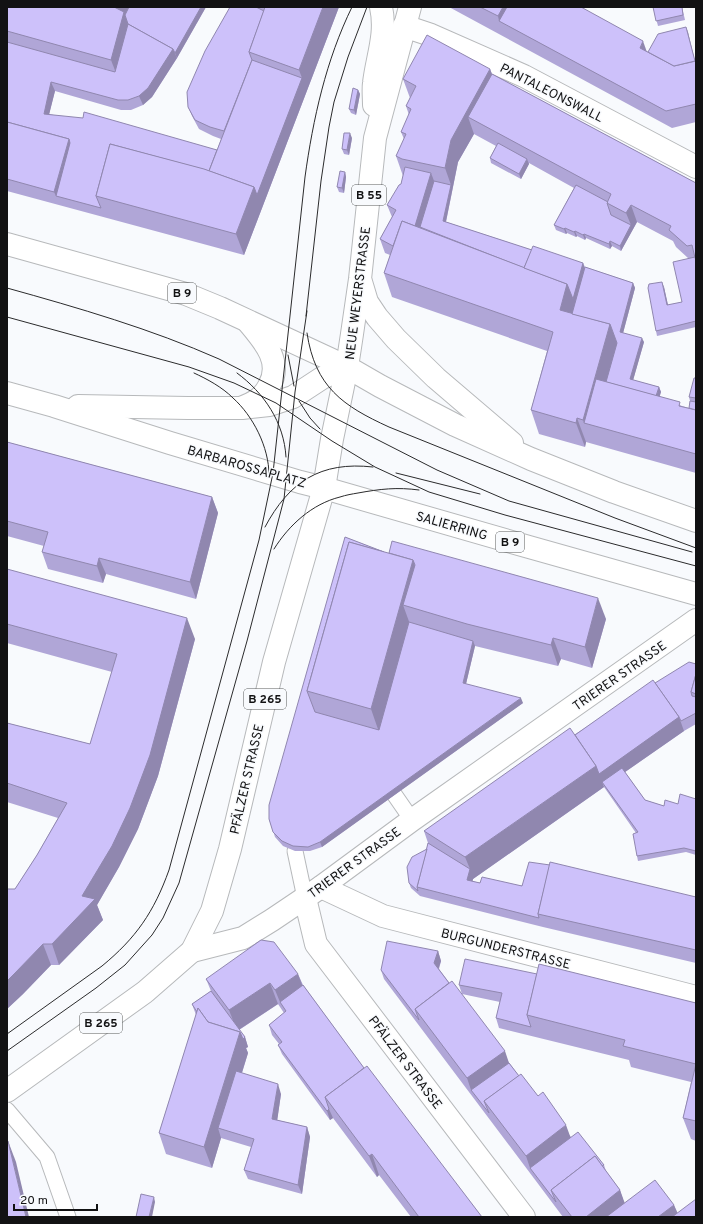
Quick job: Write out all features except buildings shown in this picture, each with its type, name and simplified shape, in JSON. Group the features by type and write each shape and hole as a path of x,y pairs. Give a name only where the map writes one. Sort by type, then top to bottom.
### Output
{"main road":[{"path":"375,138 374,84 384,29 381,7"},
{"name":"NEUE WEYERSTRASSE","path":"347,367 360,279 375,138 407,16"},
{"name":"PANTALEONSWALL","path":"407,16 431,35 524,76 696,167"},
{"name":"B 9","path":"7,244 186,294 220,308 347,367 448,422 531,459 638,502 696,521"},
{"name":"B 55","path":"360,279 367,302 377,317 396,339 436,378 531,459"},
{"path":"242,408 258,400 270,385 275,373 273,359 264,341 248,322"},
{"name":"BARBAROSSAPLATZ","path":"54,406 242,408 269,405 293,397 322,378 347,367"},
{"name":"BARBAROSSAPLATZ","path":"7,393 324,488 332,439 347,367"},
{"name":"SALIERRING","path":"324,488 696,594"},
{"name":"PFÄLZER STRASSE","path":"192,951 212,911 230,849 274,662 324,488"},
{"name":"TRIERER STRASSE","path":"7,1091 145,992 192,951 243,938 313,892 412,820 696,620"},
{"name":"PFÄLZER STRASSE","path":"313,892 316,944 524,1217"},
{"name":"BURGUNDERSTRASSE","path":"313,892 382,916 696,997"}],"lane":[{"path":"394,794 412,820"},
{"path":"295,851 313,892"},
{"path":"7,1110 47,1157 68,1217"}],"tram line":[{"path":"7,1034 102,966 125,945 143,923 157,899 169,870 259,540 273,473 308,155 328,69 352,7"},
{"path":"306,316 321,181 329,127 334,102 348,57 367,7"},
{"path":"7,288 88,311 167,338 219,359 437,470 509,501 692,552"},
{"path":"7,1051 96,988 125,965 152,935 163,918 179,883 247,641 284,499 295,392 307,311"},
{"path":"7,317 189,367 234,383 276,403 332,441 375,467 429,492 505,515 696,566"},
{"path":"307,333 311,352 324,381 345,402 358,411 389,427 615,518 696,548"},
{"path":"288,355 294,386"},
{"path":"194,373 224,390 247,414 263,443 269,475"},
{"path":"237,373 256,390 271,409 281,432 286,457"},
{"path":"299,401 310,418 320,429"},
{"path":"265,527 274,511 285,498 308,478 322,471 337,468 354,466 373,467"},
{"path":"396,473 480,494"},
{"path":"274,549 294,524 311,510 330,500 349,495 381,490 419,490"}]}
